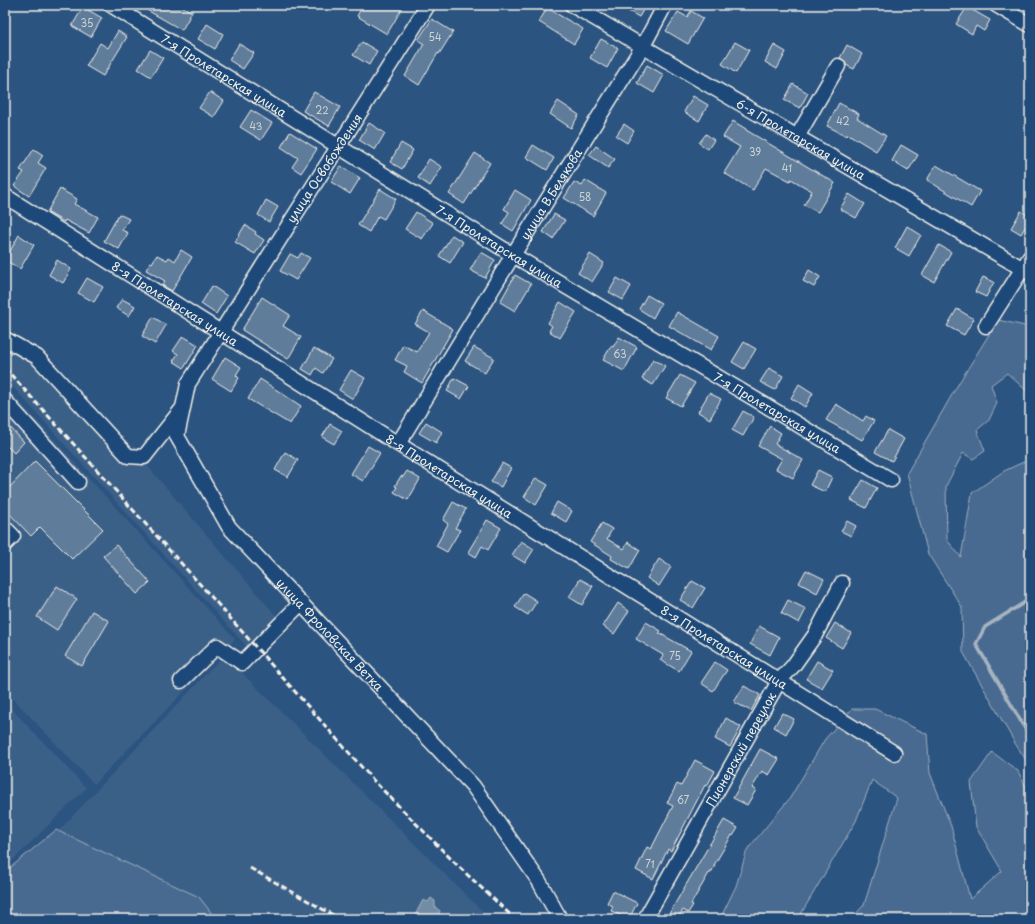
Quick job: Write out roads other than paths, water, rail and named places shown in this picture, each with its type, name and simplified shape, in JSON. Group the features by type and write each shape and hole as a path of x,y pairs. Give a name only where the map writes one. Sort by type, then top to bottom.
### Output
{"street":[{"name":"7-я Пролетарская улица","path":"112,5 513,255 891,480"},
{"name":"улица Освобождения","path":"220,331 428,5"},
{"name":"6-я Пролетарская улица","path":"572,5 797,137 1028,266"},
{"name":"улица В.Белякова","path":"398,444 643,46 664,5"},
{"path":"996,5 1030,25"},
{"path":"797,137 838,66"},
{"name":"8-я Пролетарская улица","path":"5,196 894,754"},
{"path":"986,326 1028,266"},
{"name":"улица Фроловская Ветка","path":"220,331 188,384 177,436 230,527 473,786 539,881 560,919"},
{"path":"5,339 37,357 128,456 144,457 183,407"},
{"path":"5,401 78,482"},
{"path":"5,528 13,536 5,544"},
{"name":"Пионерский переулок","path":"644,919 779,681 793,666 815,635 842,583"},
{"path":"181,681 217,646 242,663 301,603"}],"waterway":[{"path":"1030,599 985,627 976,644 1030,737"}],"railway":[{"path":"5,368 216,602 374,781 458,866 515,919"},
{"path":"250,868 340,919"}]}
